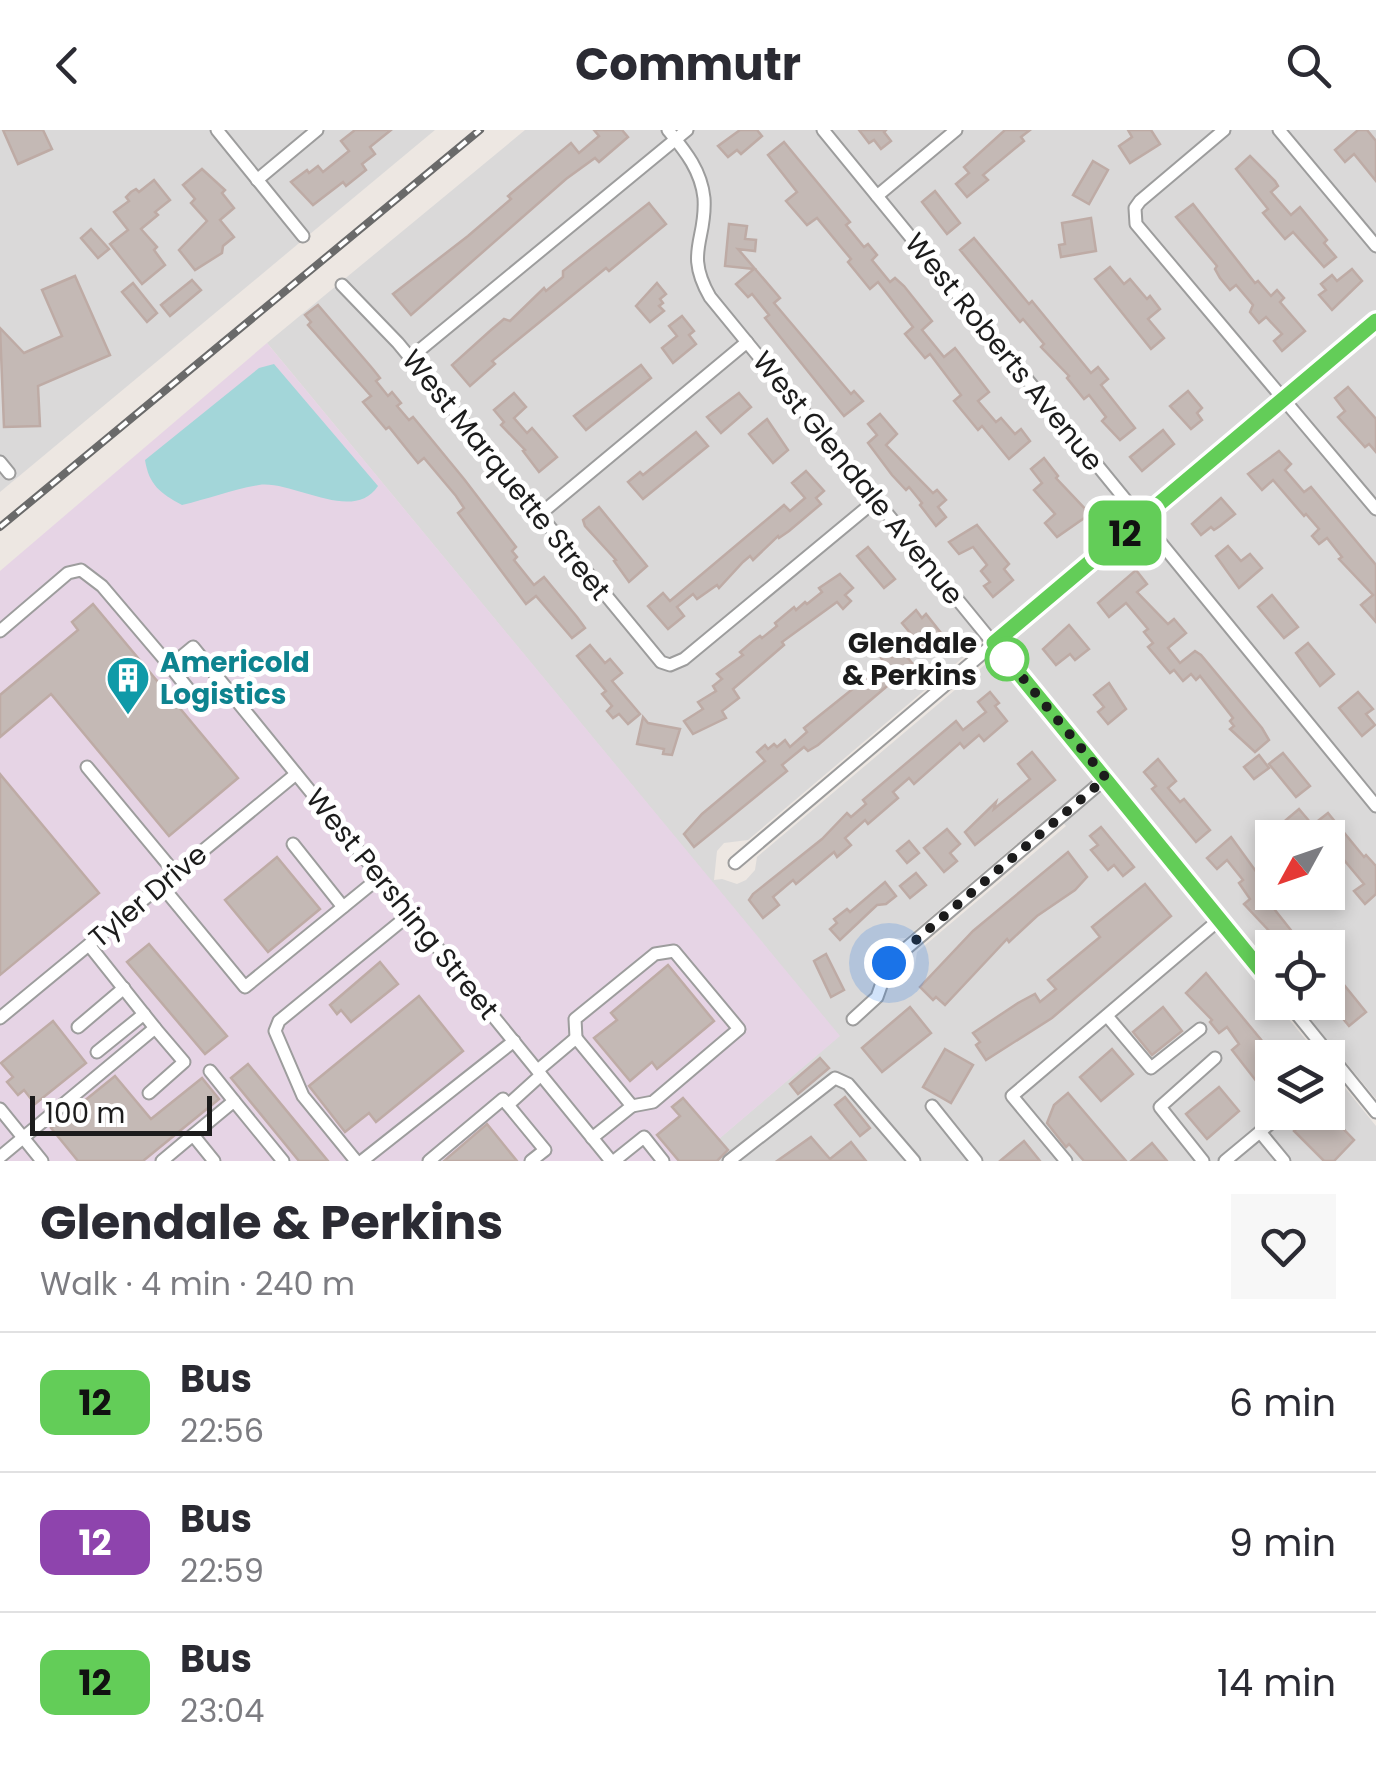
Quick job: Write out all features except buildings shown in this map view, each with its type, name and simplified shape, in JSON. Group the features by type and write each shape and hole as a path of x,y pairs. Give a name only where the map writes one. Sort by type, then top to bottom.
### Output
{"street":[{"path":"217,130 303,236"},
{"path":"257,180 317,130"},
{"path":"410,358 672,135 687,130"},
{"name":"West Roberts Avenue","path":"823,130 1376,806"},
{"path":"877,196 956,130"},
{"path":"1224,130 1140,201 1134,216 1141,231 1376,509"},
{"path":"1278,130 1376,246"},
{"name":"West Glendale Avenue","path":"672,135 697,170 703,190 705,203 696,248 700,275 710,297 1255,963"},
{"name":"West Marquette Street","path":"342,285 410,358 661,662 670,664 684,659 876,500"},
{"path":"735,863 1376,320"},
{"path":"539,515 747,342"},
{"path":"0,462 9,473"},
{"path":"0,631 68,573 81,570 102,586 188,690"},
{"name":"West Pershing Street","path":"170,666 193,647 607,1159"},
{"path":"87,767 175,873"},
{"name":"Tyler Drive","path":"0,1018 296,774"},
{"path":"853,1018 877,997 889,963 1106,778"},
{"path":"293,844 343,906"},
{"path":"161,885 245,987 380,877"},
{"path":"410,914 280,1020 275,1031 302,1096 359,1161 514,1041"},
{"path":"1066,1161 1012,1096 1220,919"},
{"path":"89,945 184,1062 148,1093"},
{"path":"592,1138 632,1106 653,1102 739,1028 674,951 654,954 575,1019 576,1038 632,1106"},
{"path":"78,1026 124,988"},
{"path":"97,1052 144,1014"},
{"path":"1107,1016 1152,1068 1200,1029"},
{"path":"0,1157 155,1028"},
{"path":"508,1105 576,1038"},
{"path":"1203,1161 1160,1107 1215,1058"},
{"path":"210,1070 283,1161"},
{"path":"729,1161 836,1078 848,1084 914,1161"},
{"path":"1345,1082 1376,1112"},
{"path":"429,1161 503,1099 544,1150 531,1161"},
{"path":"162,1161 234,1101"},
{"path":"932,1106 976,1161"},
{"path":"0,1109 42,1161"},
{"path":"1224,1161 1262,1130"},
{"path":"1260,1132 1284,1161"},
{"path":"193,1135 214,1161"},
{"path":"607,1159 644,1138 662,1161"}],"shaded area":[{"path":"0,130 435,130 0,492"},
{"path":"525,130 1376,130 1376,1099 1345,1061 1345,1040 1327,1040 1311,1020 1345,1020 1345,930 1255,930 1255,951 1167,843 1152,853 1255,978 1255,1020 1290,1020 1306,1040 1255,1040 1255,1130 1345,1130 1345,1088 1376,1126 1376,1161 693,1161 839,1036 267,343","holes":["1210,448 1224,463 757,857 755,870 746,880 737,884 714,880 717,851 724,843 748,840","1054,812 1066,826 917,952 914,971 905,982 890,987 871,978 866,962 874,944 883,939 906,938"]},
{"path":"267,343 840,1036 693,1161 0,1161 0,571"}],"water":[{"path":"274,364 378,486 367,497 354,501 322,498 273,485 259,485 182,505 162,492 149,476 145,460 259,368"}],"railway":[{"path":"0,527 480,130"}],"bus line":[{"name":"12","path":"1255,963 994,643 1376,321"}],"place":[{"name":"Glendale & Perkins","path":"1007,659"},
{"name":"Americold Logistics","path":"128,716"}],"route":[{"path":"889,963 1106,778 1007,659"}]}
